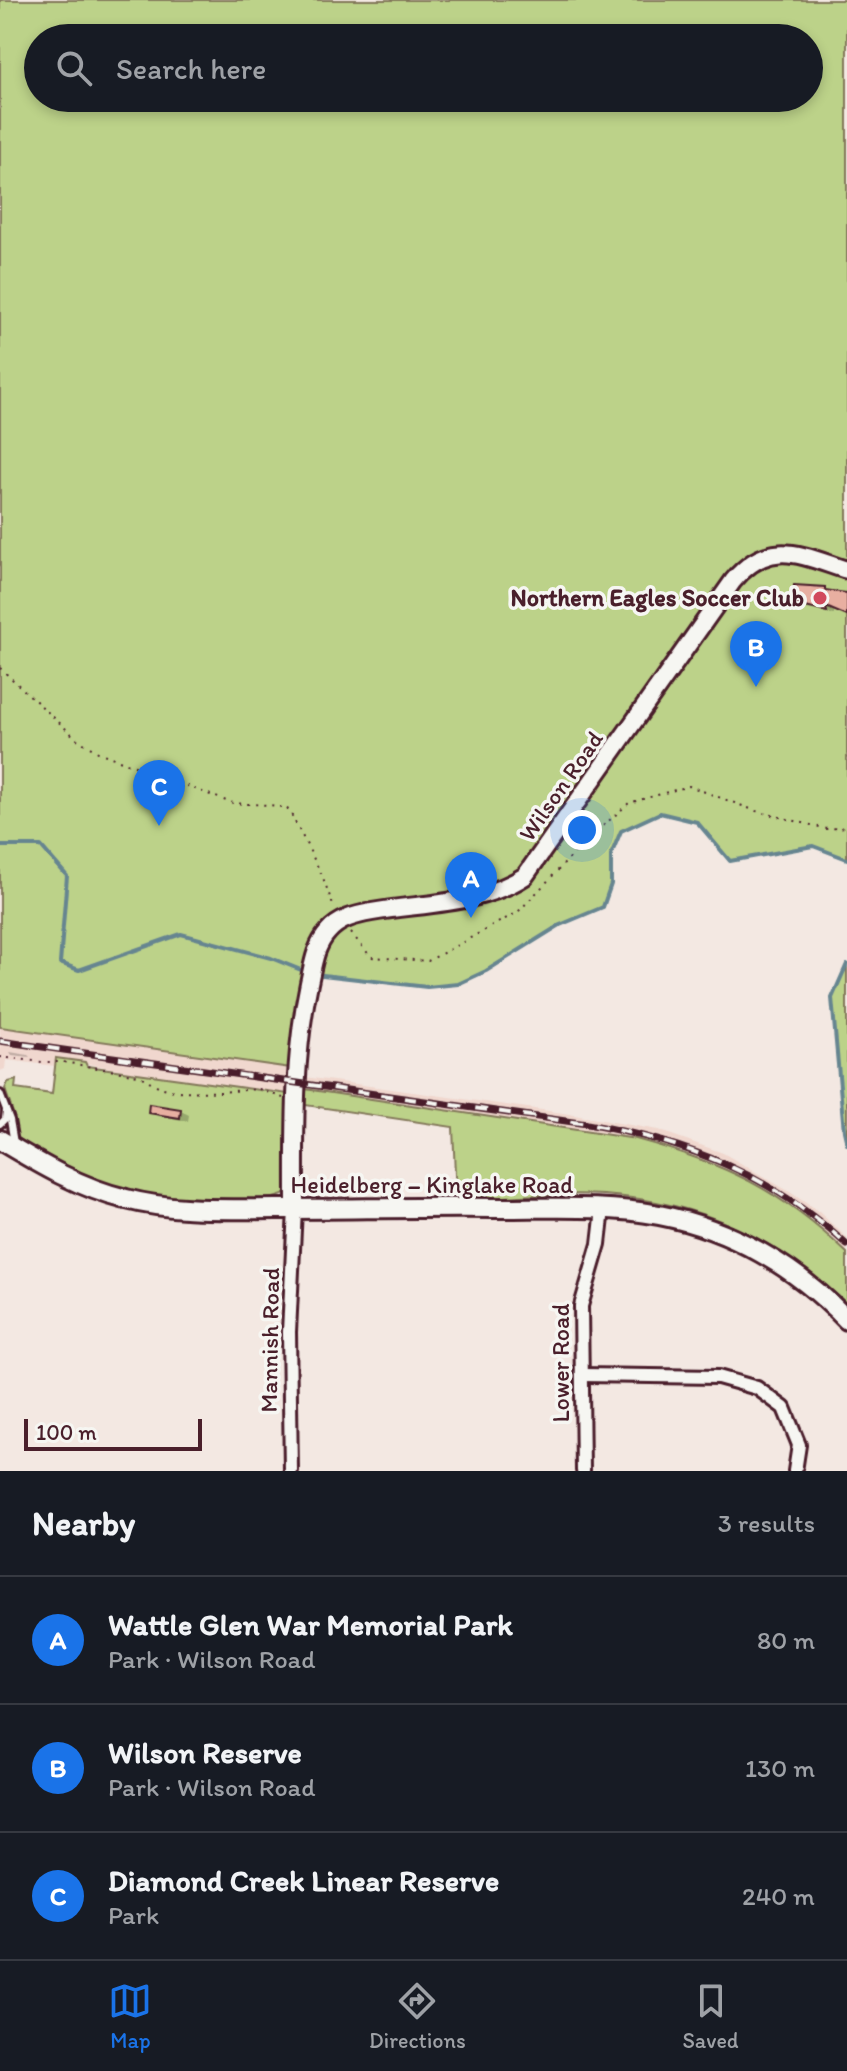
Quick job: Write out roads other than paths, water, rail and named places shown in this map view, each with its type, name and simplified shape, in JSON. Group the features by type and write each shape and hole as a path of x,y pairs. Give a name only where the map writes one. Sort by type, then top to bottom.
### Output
{"main road":[{"name":"Heidelberg – Kinglake Road","path":"0,1140 66,1177 126,1199 186,1208 603,1209 675,1218 738,1241 791,1271 847,1320"}],"street":[{"name":"Wilson Road","path":"295,1209 298,1048 315,956 323,938 341,921 369,913 482,895 525,876 733,581 749,563 780,552 847,570"},
{"name":"Mannish Road","path":"291,1471 289,1332 295,1209"},
{"name":"Lower Road","path":"583,1471 581,1306 599,1244 603,1209"},
{"path":"583,1375 718,1377 757,1388 784,1408 799,1445 795,1471"}],"lane":[{"path":"0,1094 17,1150"},
{"path":"0,1124 6,1116 5,1107"}],"waterway":[{"path":"314,974 427,987 458,984 486,971 560,925 603,907 611,884 611,855 621,831 660,813 697,822 730,861 813,846 847,859"},
{"path":"0,846 41,846 67,876 60,963 79,970 181,934 271,958 306,972"},
{"path":"847,964 832,998 847,1144"}],"railway":[{"path":"0,1041 624,1131 693,1151 758,1180 818,1220 847,1245"}],"place":[{"name":"Northern Eagles Soccer Club","path":"820,598"},
{"name":"Wilson Reserve","path":"756,687"},
{"name":"Diamond Creek Linear Reserve","path":"159,826"},
{"name":"Wattle Glen War Memorial Park","path":"471,918"}]}
